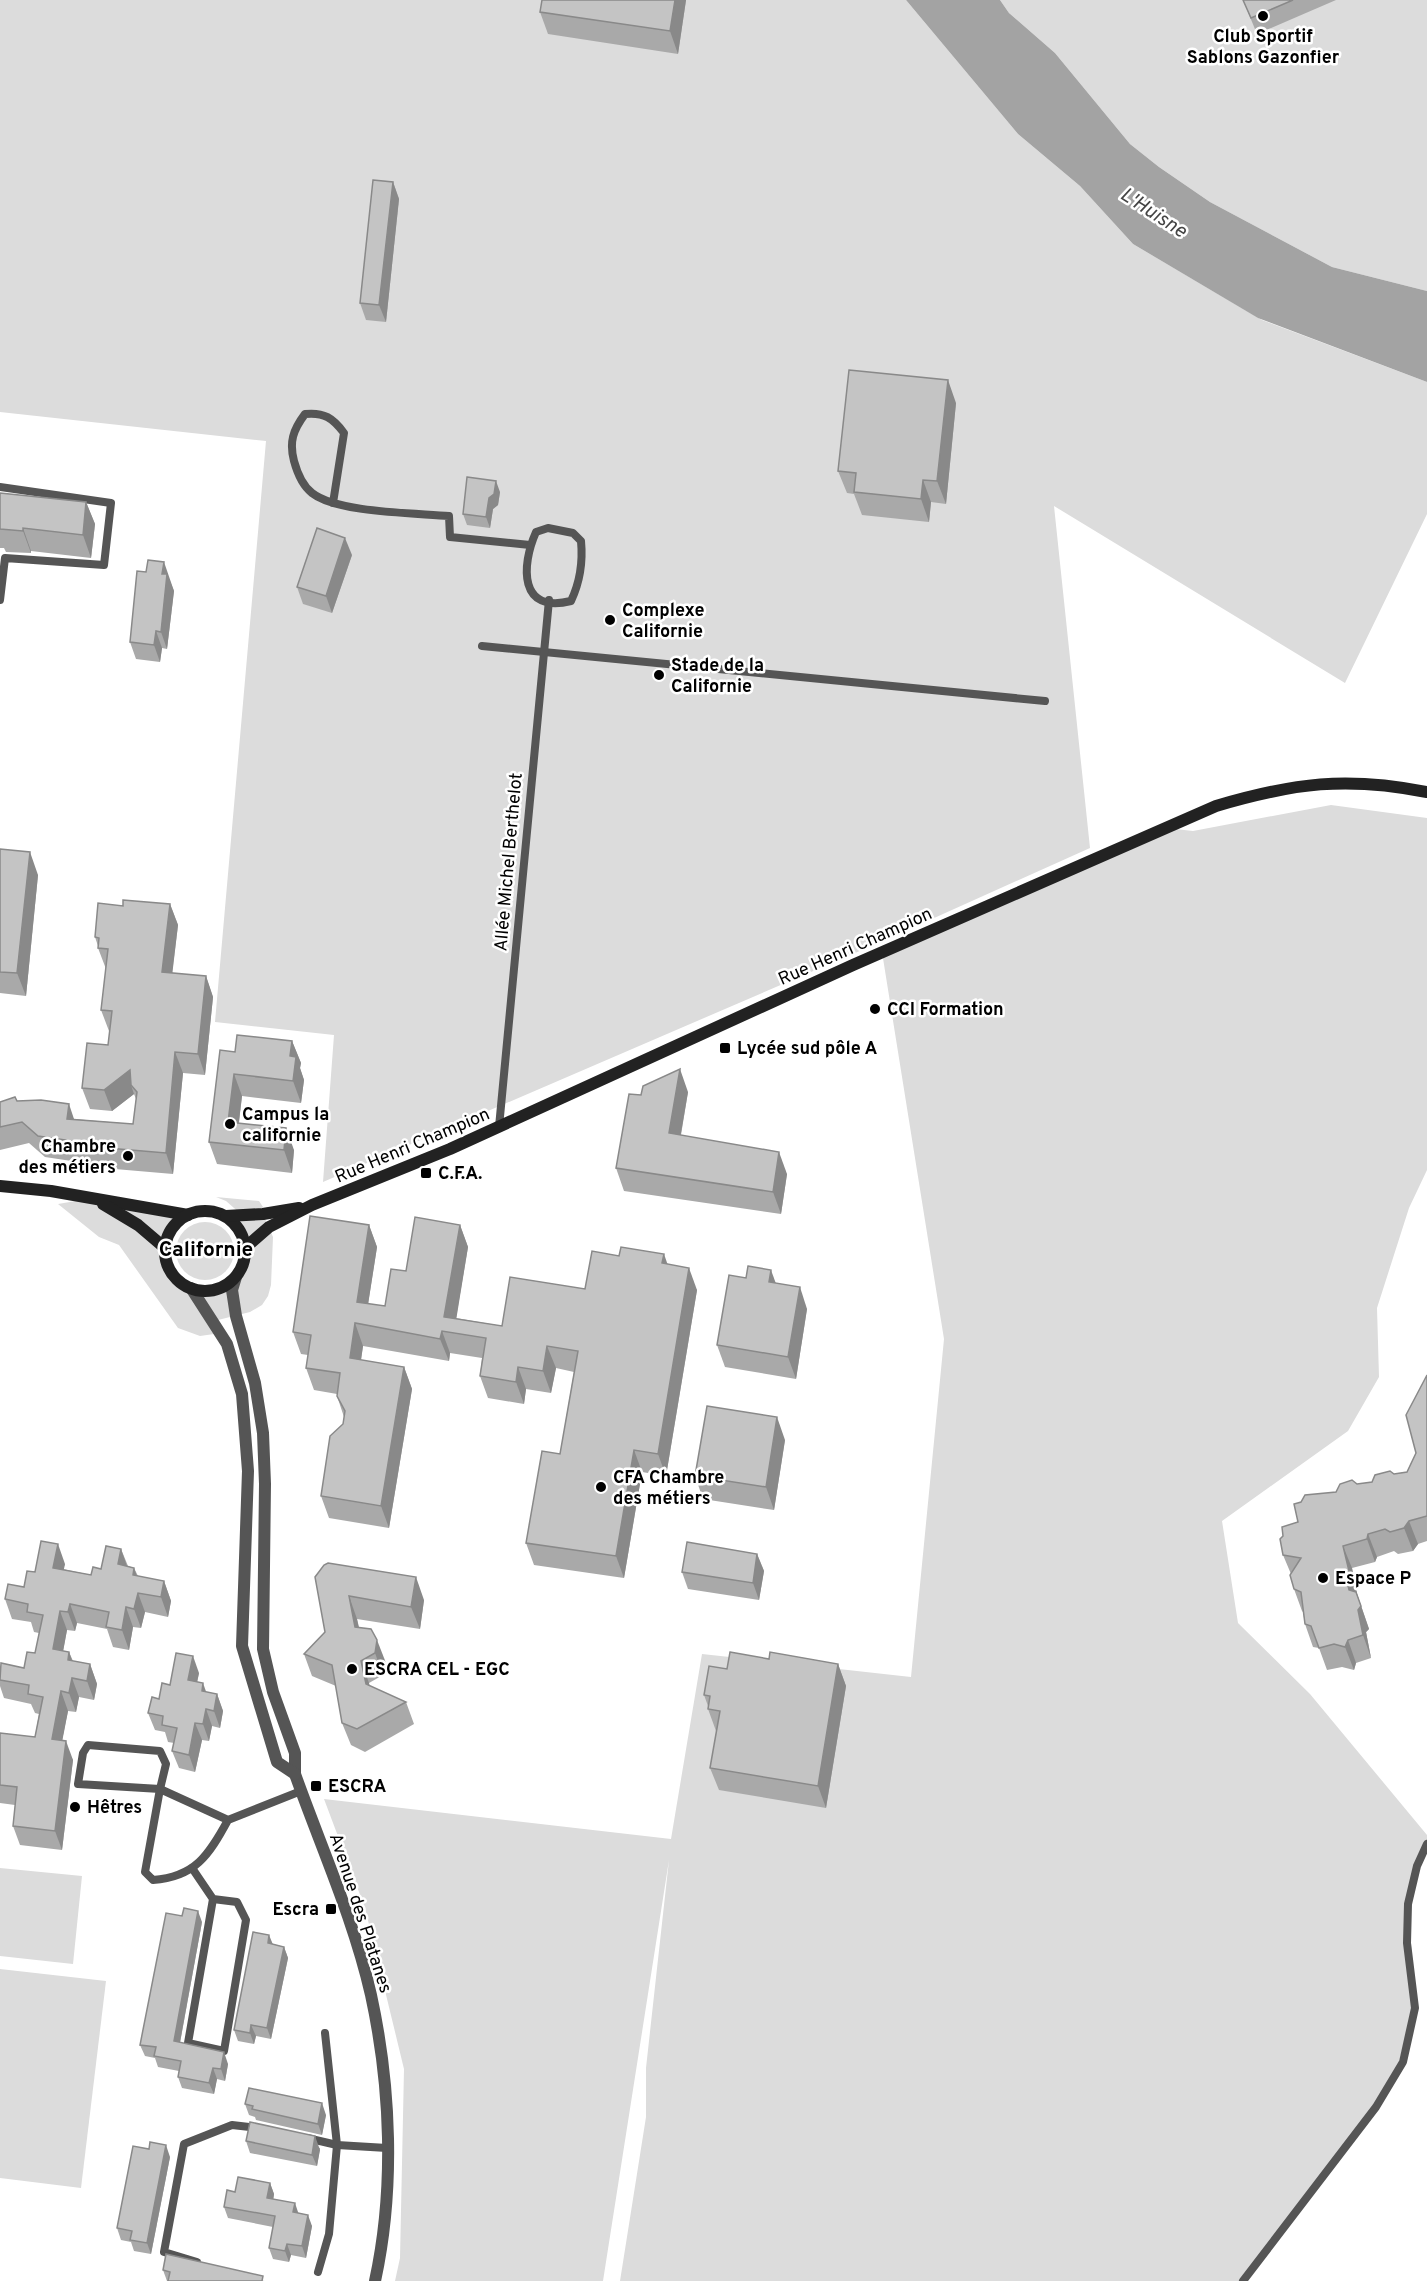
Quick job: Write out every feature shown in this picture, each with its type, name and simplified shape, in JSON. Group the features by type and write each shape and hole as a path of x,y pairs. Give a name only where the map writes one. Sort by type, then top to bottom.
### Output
{"street":[{"name":"Rue Henri Champion","path":"246,1247 269,1227 312,1205 499,1127 862,961 1216,806 1257,794 1328,782 1368,783 1427,792"},
{"path":"0,1186 93,1198 188,1215 209,1210 226,1216 240,1229 246,1247 244,1264 236,1277 215,1290 191,1288 172,1274 165,1248 138,1225 93,1198"},
{"name":"Rue Henri Champion","path":"226,1216 263,1214 312,1205"},
{"path":"165,1248 173,1228 188,1215"},
{"name":"Avenue des Platanes","path":"236,1277 232,1290 236,1316 255,1383 263,1433 265,1484 263,1649 273,1692 295,1752 295,1774 354,1936 371,1995 386,2097 387,2148 381,2253 375,2281"},
{"name":"Avenue des Platanes","path":"191,1288 227,1344 242,1394 248,1471 242,1646 276,1762 295,1774"}],"lane":[{"path":"333,503 344,434 334,420 319,413 305,414 293,430 291,450 298,474 311,493 333,503 449,516 450,537 530,545"},
{"path":"0,487 111,503 104,566 5,558 0,600"},
{"path":"548,528 573,533 581,541 581,571 571,601 561,604 531,594 527,585 530,545 536,532 548,528"},
{"name":"Allée Michel Berthelot","path":"499,1127 549,601"},
{"path":"482,646 1045,701"},
{"path":"228,1820 160,1790 78,1784 83,1753 88,1745 159,1751 166,1764 160,1790 145,1872 153,1880 175,1878 192,1868 212,1850 228,1820 301,1791"},
{"path":"1243,2281 1376,2107 1403,2062 1415,2008 1407,1943 1408,1904 1417,1866 1427,1844"},
{"path":"192,1868 213,1899 188,2043 224,2051 246,1920 237,1902 213,1899"},
{"path":"318,2272 329,2234 337,2145 325,2033"},
{"path":"209,2265 164,2252 184,2144 232,2126 273,2131"},
{"path":"295,2135 337,2145 387,2148"}],"shaded area":[{"name":"Stade de la Californie","path":"0,0 906,0 1018,134 1080,186 1133,244 1262,320 1427,382 1427,514 1345,683 1054,506 1090,848 883,941 323,1182 334,1035 215,1022 266,441 0,412"},
{"path":"1000,0 1427,0 1427,291 1332,267 1210,202 1130,144 1055,53 1009,13"},
{"path":"1331,805 1427,818 1427,1170 1409,1208 1377,1308 1379,1377 1348,1431 1222,1521 1238,1623 1310,1694 1427,1835 1427,1844 1408,1904 1415,1996 1396,2075 1243,2281 620,2281 646,2117 646,2068 669,1860 603,2281 395,2281 400,2258 404,2069 365,1908 324,1799 671,1839 702,1654 911,1677 944,1339 882,952 1166,828 1193,831"},
{"path":"216,1197 259,1201 263,1207 254,1214 263,1214 273,1237 271,1285 262,1305 250,1312 214,1321 221,1333 200,1336 178,1328 119,1245 99,1237 58,1204 93,1198 181,1219 166,1238 164,1256 172,1272 186,1284 203,1290 221,1289 236,1279 245,1259 246,1248 243,1238 232,1221 242,1215 226,1201"},
{"path":"199,1222 211,1222 226,1230 234,1245 234,1257 226,1272 211,1280 199,1280 184,1272 176,1257 176,1245 184,1230"},
{"path":"0,1868 82,1876 73,1964 0,1956"},
{"path":"0,1969 106,1981 81,2188 0,2178"}],"water":[{"name":"L'Huisne","path":"906,0 1000,0 1009,13 1055,53 1130,144 1210,202 1332,267 1427,291 1427,382 1258,318 1133,244 1080,186 1018,134"}],"building":[{"path":"542,0 675,0 670,31 540,12"},
{"path":"1243,0 1293,0 1251,18"},
{"path":"373,180 393,182 379,305 360,303"},
{"path":"849,370 948,380 937,481 923,480 921,499 854,492 856,473 838,471"},
{"path":"467,477 496,481 494,494 489,498 486,517 463,514"},
{"path":"0,493 86,502 83,535 23,528 23,531 0,529"},
{"path":"317,528 345,538 326,596 297,587"},
{"path":"148,560 164,562 162,574 167,574 161,632 156,631 154,645 130,642 137,571 146,572"},
{"path":"0,849 30,852 17,973 0,972"},
{"path":"123,900 170,904 162,972 206,976 198,1054 175,1052 166,1153 72,1145 73,1141 38,1136 22,1122 0,1127 0,1102 15,1097 17,1101 41,1100 69,1104 67,1119 133,1124 137,1092 131,1085 130,1070 104,1090 82,1088 87,1043 108,1045 112,1011 101,1010 108,949 98,948 99,938 95,937 98,903 123,906"},
{"path":"237,1035 292,1041 290,1056 296,1057 293,1081 234,1074 228,1122 286,1128 284,1150 209,1142 220,1050 235,1052"},
{"path":"680,1069 669,1133 779,1152 773,1192 616,1168 629,1094 641,1095 643,1086"},
{"path":"310,1216 369,1225 357,1302 385,1306 391,1269 406,1271 415,1217 460,1225 444,1317 502,1326 510,1277 585,1289 592,1251 619,1256 621,1247 664,1254 662,1263 689,1268 658,1454 634,1450 616,1556 526,1543 542,1451 560,1454 578,1351 547,1346 543,1371 518,1367 516,1382 480,1376 486,1338 442,1331 440,1339 355,1323 350,1358 404,1367 381,1506 321,1496 330,1436 343,1424 345,1411 337,1396 340,1373 306,1368 311,1335 293,1332"},
{"path":"748,1266 771,1270 769,1282 800,1287 788,1357 717,1345 729,1275 746,1278"},
{"name":"Espace P","path":"1427,1375 1427,1516 1409,1521 1404,1528 1390,1532 1385,1529 1368,1534 1367,1539 1343,1546 1349,1571 1346,1577 1349,1590 1356,1592 1361,1606 1358,1610 1363,1635 1348,1640 1345,1647 1334,1644 1319,1648 1311,1626 1305,1624 1301,1592 1294,1589 1290,1575 1301,1558 1283,1555 1280,1539 1283,1536 1282,1527 1298,1522 1294,1504 1301,1502 1305,1495 1336,1492 1340,1484 1352,1480 1357,1484 1372,1482 1375,1475 1390,1471 1394,1474 1407,1472 1416,1453 1406,1415"},
{"path":"707,1406 777,1417 766,1487 695,1476"},
{"path":"41,1541 58,1544 53,1568 91,1575 93,1567 101,1569 106,1546 121,1549 118,1564 134,1568 133,1575 164,1581 161,1597 138,1593 134,1609 126,1607 122,1630 106,1627 109,1612 70,1604 68,1612 60,1611 53,1649 69,1652 68,1660 90,1664 87,1681 72,1678 69,1693 61,1691 52,1739 66,1741 55,1831 13,1826 17,1787 0,1785 0,1733 35,1737 43,1697 28,1694 29,1685 0,1680 1,1663 24,1668 27,1652 35,1653 43,1615 27,1612 28,1604 5,1599 8,1584 24,1587 27,1571 35,1572"},
{"path":"687,1542 757,1554 753,1583 682,1572"},
{"path":"328,1563 416,1577 411,1607 349,1596 355,1627 371,1629 377,1640 375,1653 361,1661 366,1684 406,1702 357,1729 342,1723 332,1665 304,1654 325,1632 315,1577"},
{"path":"730,1652 769,1659 770,1652 838,1664 818,1786 710,1768 720,1711 708,1709 710,1696 704,1695 709,1666 727,1669"},
{"path":"176,1653 193,1656 188,1680 203,1683 202,1691 217,1694 214,1711 206,1709 203,1724 195,1723 189,1755 172,1751 177,1728 162,1725 163,1716 148,1713 152,1697 159,1699 162,1683 170,1685"},
{"path":"184,1908 198,1911 174,2041 224,2052 221,2069 213,2068 209,2083 178,2077 181,2061 154,2056 156,2047 140,2045 166,1913 182,1916"},
{"path":"253,1932 269,1935 268,1943 284,1947 267,2028 251,2025 250,2033 234,2030"},
{"path":"249,2088 322,2103 318,2124 252,2109 253,2106 245,2104"},
{"path":"250,2122 315,2136 312,2155 246,2141"},
{"path":"150,2142 166,2145 147,2243 130,2240 132,2231 117,2228 133,2146 149,2149"},
{"path":"238,2177 270,2183 267,2198 295,2203 293,2212 308,2215 302,2246 287,2244 285,2251 269,2248 275,2216 224,2207 227,2190 235,2192"},
{"path":"166,2254 263,2276 262,2281 168,2281 170,2272 163,2270"}],"place":[{"name":"Club Sportif Sablons Gazonfier","path":"1263,16"},
{"name":"Complexe Californie","path":"610,620"},
{"name":"Stade de la Californie","path":"659,675"},
{"name":"CCI Formation","path":"875,1009"},
{"name":"Lycée sud pôle A","path":"725,1048"},
{"name":"Campus la californie","path":"230,1124"},
{"name":"Chambre des métiers","path":"128,1156"},
{"name":"C.F.A.","path":"426,1173"},
{"name":"CFA Chambre des métiers","path":"601,1487"},
{"name":"Espace P","path":"1323,1578"},
{"name":"ESCRA CEL - EGC","path":"352,1669"},
{"name":"ESCRA","path":"316,1786"},
{"name":"Hêtres","path":"75,1807"},
{"name":"Escra","path":"331,1909"}],"district":[{"name":"Californie","path":"206,1249"}]}
